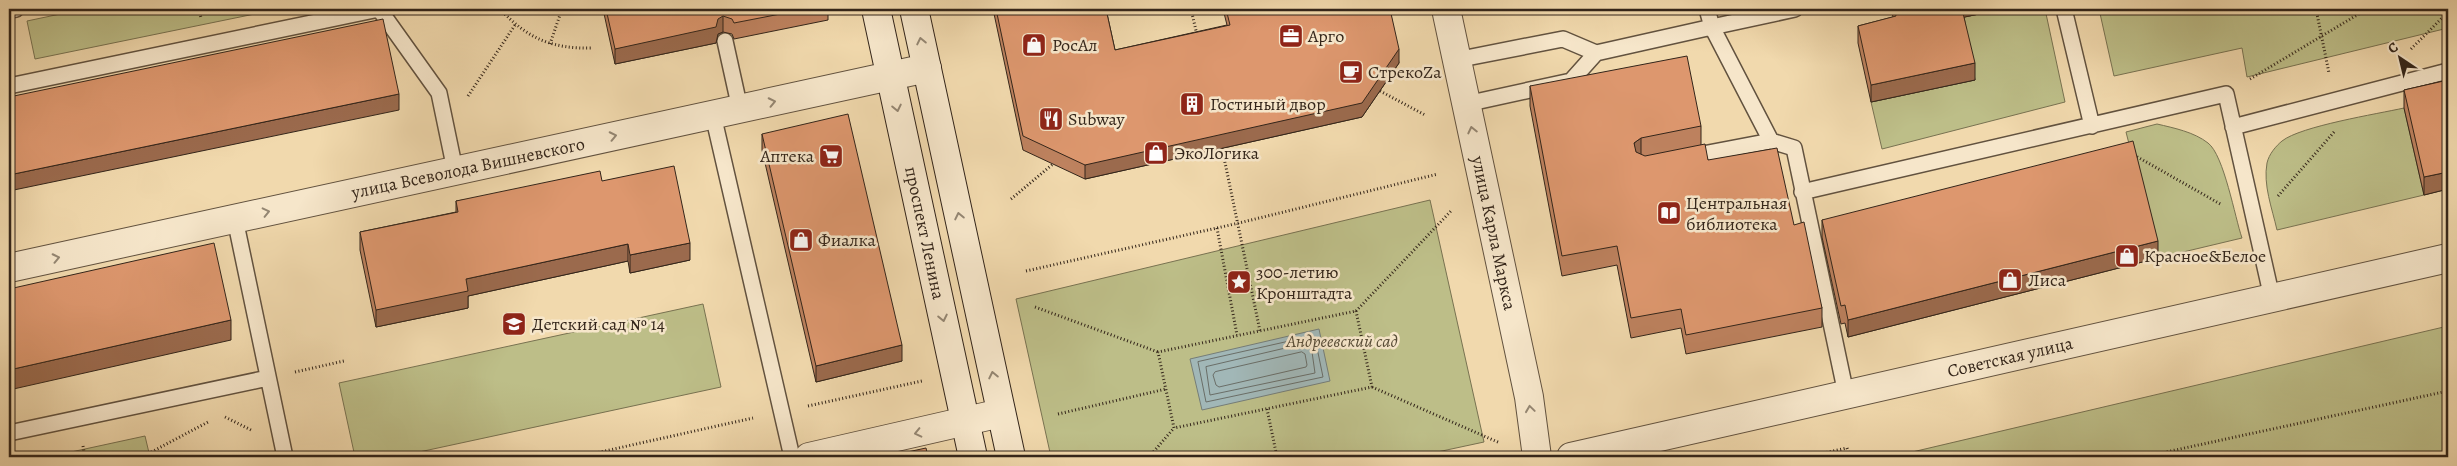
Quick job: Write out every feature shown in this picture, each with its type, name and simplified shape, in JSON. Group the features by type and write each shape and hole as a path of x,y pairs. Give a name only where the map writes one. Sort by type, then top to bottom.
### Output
{"street":[{"name":"проспект Ленина","path":"876,9 973,457"},
{"name":"проспект Ленина","path":"914,9 1011,457"},
{"name":"улица Карла Маркса","path":"1446,9 1529,397 1537,457"},
{"name":"улица Всеволода Вишневского","path":"9,268 927,68"},
{"name":"Советская улица","path":"1571,457 2448,258"},
{"path":"809,457 1002,413"}],"lane":[{"path":"9,10 16,9"},
{"path":"9,86 379,9 439,93 454,170"},
{"path":"1707,9 1712,27 1771,141"},
{"path":"1466,104 1570,81 1596,54 1795,9"},
{"path":"2064,9 2092,126"},
{"path":"1456,60 1562,39 1596,54"},
{"path":"725,41 740,109"},
{"path":"2233,126 2448,71"},
{"path":"1802,192 2226,94 2272,298"},
{"path":"713,115 792,457"},
{"path":"1671,160 1771,141 1794,148 1846,394"},
{"path":"235,219 284,457"},
{"path":"9,433 268,378"}],"path":[{"path":"500,9 515,25 532,37 571,49 593,48"},
{"path":"550,44 562,9"},
{"path":"1191,9 1197,36"},
{"path":"2316,9 2335,100"},
{"path":"2226,94 2367,9"},
{"path":"446,130 515,25"},
{"path":"1380,91 1425,115"},
{"path":"1222,148 1260,331"},
{"path":"1011,199 1053,164"},
{"path":"1026,271 1239,223 1438,174"},
{"path":"1034,307 1158,352 1356,311 1450,211"},
{"path":"1217,228 1238,335"},
{"path":"1356,311 1372,387"},
{"path":"1158,352 1174,428"},
{"path":"299,372 344,361"},
{"path":"1149,457 1174,428 1372,387 1503,444"},
{"path":"220,415 223,388"},
{"path":"1058,414 1166,390"},
{"path":"2143,457 2448,391"},
{"path":"1267,409 1278,457"},
{"path":"220,415 251,430"},
{"path":"142,457 220,415"},
{"path":"1806,457 1825,455 1847,448 1850,457"}],"green space":[{"path":"84,9 279,9 35,59 27,21"},
{"path":"1983,9 2045,9 2065,102 1882,149 1871,102 1974,80 1960,18 1983,13"},
{"path":"2099,9 2448,9 2448,28 2247,77 2242,48 2114,76"},
{"path":"2404,108 2424,195 2277,230 2269,197 2266,171 2269,156 2282,141 2305,130"},
{"path":"2157,124 2197,136 2208,143 2214,150 2224,173 2242,238 2158,258 2126,132"},
{"name":"Андреевский сад","path":"1430,200 1484,442 1414,457 1051,457 1016,299"},
{"path":"703,304 721,387 396,457 355,457 339,383"},
{"path":"2448,326 2448,457 1891,457"},
{"path":"145,436 150,457 48,457"}],"water":[{"path":"1319,329 1330,381 1202,410 1190,359"}],"building":[{"path":"606,9 806,9 734,23 732,19 723,16 718,19 716,27 615,49"},
{"name":"Гостиный двор","path":"996,9 1106,9 1115,50 1230,25 1226,9 1390,9 1399,49 1362,103 1085,165 1023,136"},
{"path":"1895,9 1962,9 1975,63 1871,85 1858,26 1896,16"},
{"path":"383,19 399,94 9,175 9,97"},
{"name":"Центральная библиотека","path":"1687,56 1701,126 1641,138 1634,143 1636,152 1645,156 1705,144 1708,160 1777,148 1794,225 1804,222 1822,308 1686,335 1681,309 1631,318 1617,246 1562,256 1530,86"},
{"path":"2448,80 2448,172 2424,177 2404,90"},
{"path":"848,114 902,345 816,366 762,134"},
{"path":"2133,141 2158,241 1848,320 1845,305 1841,306 1822,220"},
{"path":"674,166 690,243 630,255 628,244 466,279 468,291 376,310 360,232 458,212 456,201 600,171 602,181"},
{"path":"214,243 231,320 9,370 9,289"},
{"path":"926,448 928,457 884,457"}],"place":[{"name":"Арго","path":"1291,36"},
{"name":"РосАл","path":"1034,45"},
{"name":"СтрекоZа","path":"1351,72"},
{"name":"Гостиный двор","path":"1192,104"},
{"name":"Subway","path":"1051,119"},
{"name":"ЭкоЛогика","path":"1156,153"},
{"name":"Аптека","path":"831,156"},
{"name":"Центральная библиотека","path":"1669,213"},
{"name":"Фиалка","path":"801,240"},
{"name":"Красное&Белое","path":"2127,256"},
{"name":"Лиса","path":"2010,280"},
{"name":"300-летию Кронштадта","path":"1239,282"},
{"name":"Детский сад № 14","path":"514,324"}]}
